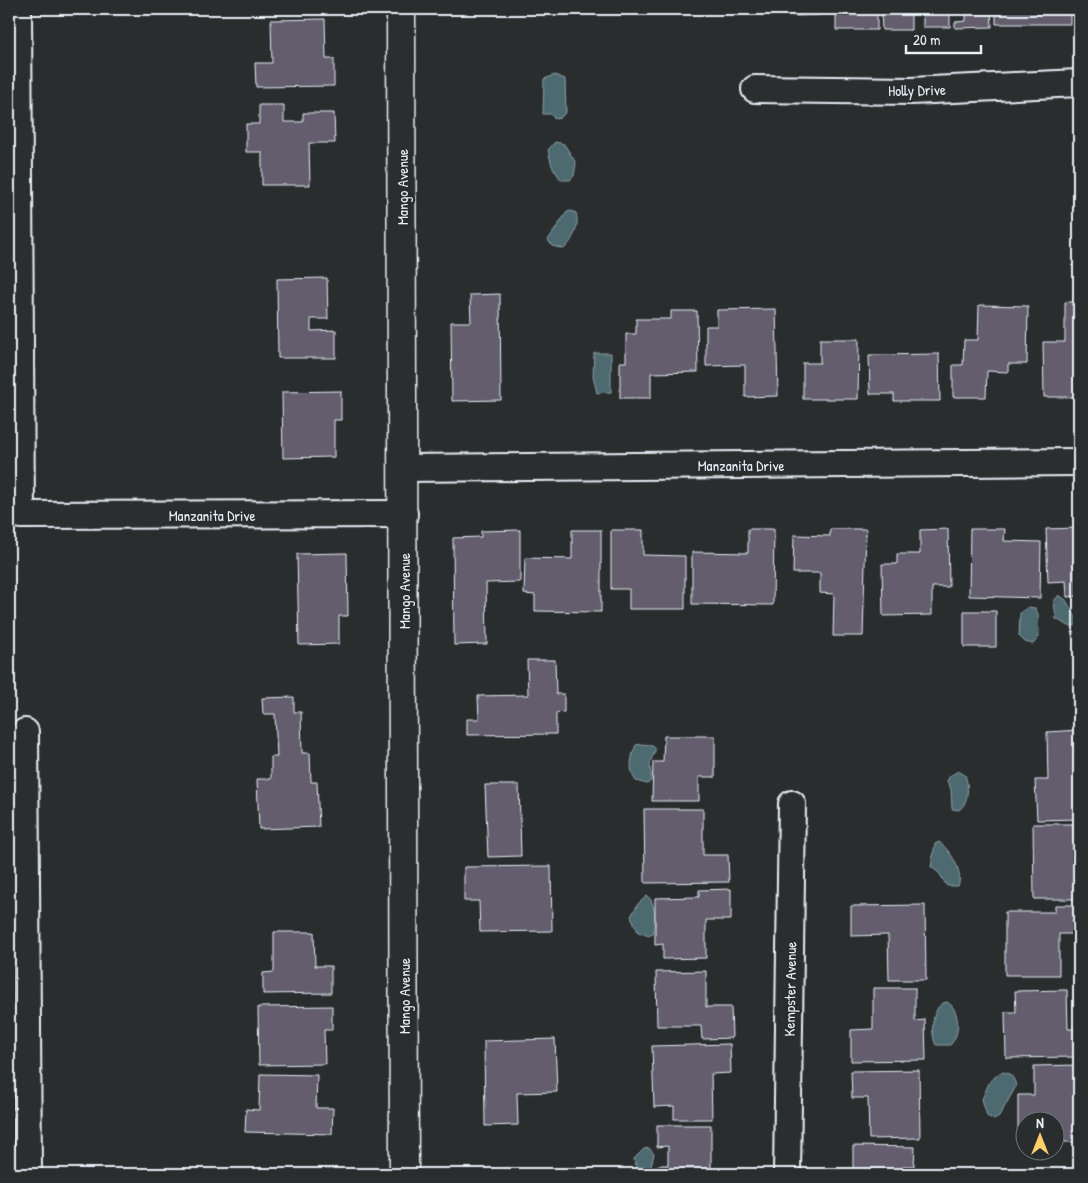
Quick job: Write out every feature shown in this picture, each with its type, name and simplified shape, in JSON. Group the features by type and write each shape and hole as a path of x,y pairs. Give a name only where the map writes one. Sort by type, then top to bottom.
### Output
{"street":[{"name":"Manzanita Drive","path":"18,9 21,515 404,514"},
{"name":"Mango Avenue","path":"401,9 404,468 404,1174"},
{"name":"Holly Drive","path":"754,88 911,91 1079,83"},
{"name":"Manzanita Drive","path":"404,468 1079,462"},
{"path":"24,732 28,1174"},
{"name":"Kempster Avenue","path":"787,1174 792,804"}],"water":[{"path":"555,75 565,79 566,112 560,118 555,119 551,114 543,114 544,79"},
{"path":"555,142 564,144 576,163 574,176 570,180 561,180 552,166 548,150"},
{"path":"567,212 576,213 577,218 573,237 564,249 552,246 548,240"},
{"path":"594,353 611,353 611,392 597,393 593,376"},
{"path":"1059,595 1066,600 1078,621 1075,626 1069,626 1056,619 1054,601"},
{"path":"1028,607 1035,608 1038,614 1039,637 1033,644 1025,642 1019,636 1020,613"},
{"path":"642,744 655,748 650,765 651,781 647,784 636,781 631,768 636,745"},
{"path":"958,771 965,775 967,784 965,803 959,810 952,809 951,789 947,781 950,776"},
{"path":"939,842 952,856 958,868 958,886 947,886 939,873 931,867 935,844"},
{"path":"647,896 654,907 655,918 653,933 649,936 638,932 631,916 638,904"},
{"path":"947,1002 951,1005 957,1016 956,1035 950,1045 936,1045 933,1034 933,1020 938,1008"},
{"path":"1001,1072 1011,1076 1016,1086 999,1117 994,1120 987,1116 982,1099 990,1081"},
{"path":"649,1148 654,1154 651,1166 654,1174 638,1174 634,1159 644,1149"}],"building":[{"path":"792,9 820,9 820,15 792,16"},
{"path":"836,9 877,9 877,30 836,30"},
{"path":"881,9 911,9 911,30 882,30"},
{"path":"923,9 950,9 950,27 923,27"},
{"path":"966,9 991,9 992,27 955,28 955,22 966,21"},
{"path":"996,9 1070,9 1070,24 996,24"},
{"path":"325,19 326,59 334,59 334,86 256,87 255,63 272,63 271,20"},
{"path":"259,105 284,105 284,122 303,122 303,113 334,113 335,143 309,143 310,185 262,185 262,152 246,152 246,124 259,124"},
{"path":"327,278 328,319 311,319 311,331 336,330 336,358 278,358 277,279"},
{"path":"500,294 501,400 452,401 451,322 471,322 470,295"},
{"path":"1065,302 1079,302 1079,397 1044,397 1043,342 1065,342"},
{"path":"979,305 1028,306 1027,364 1008,364 1008,372 987,371 986,397 953,397 953,365 963,365 964,340 978,340"},
{"path":"776,309 778,396 745,397 745,365 706,366 706,326 717,326 717,310"},
{"path":"671,311 697,311 698,372 651,373 651,398 620,398 620,362 626,362 626,334 636,334 636,319 671,319"},
{"path":"820,339 859,339 858,399 803,399 803,363 820,363"},
{"path":"939,354 940,401 894,401 894,394 870,394 869,355"},
{"path":"341,391 341,420 334,420 334,457 283,458 282,392"},
{"path":"1079,528 1079,596 1067,597 1066,581 1048,582 1046,529"},
{"path":"748,529 774,529 773,605 692,604 692,552 748,553"},
{"path":"830,529 866,529 863,636 833,636 834,594 820,593 820,573 793,573 794,535 830,536"},
{"path":"948,529 949,587 932,587 932,615 883,616 882,564 897,564 897,554 920,554 920,530"},
{"path":"970,529 1005,529 1004,541 1041,542 1040,598 969,596"},
{"path":"520,530 520,582 486,583 487,644 454,645 453,538 481,537 481,531"},
{"path":"572,530 601,530 601,612 535,611 535,595 524,594 525,558 572,559"},
{"path":"611,530 643,530 643,555 685,556 685,609 629,609 629,589 611,589"},
{"path":"347,553 348,616 339,616 339,644 299,645 297,554"},
{"path":"964,611 996,611 996,647 964,647"},
{"path":"527,660 555,660 556,694 564,694 564,712 556,713 556,734 467,735 467,719 479,719 478,696 528,695"},
{"path":"294,697 294,712 301,712 302,753 310,753 311,782 317,782 319,827 259,829 257,779 271,779 271,757 277,757 275,714 263,714 262,698"},
{"path":"1079,730 1079,819 1037,820 1035,780 1048,780 1047,732"},
{"path":"664,736 715,736 715,777 699,777 699,801 652,801 653,762 663,762"},
{"path":"485,785 519,785 521,856 488,857"},
{"path":"644,809 703,809 703,855 728,855 729,882 645,883"},
{"path":"1033,824 1073,824 1074,869 1079,869 1079,899 1034,899"},
{"path":"551,866 552,931 480,932 479,901 464,901 464,867"},
{"path":"731,889 731,920 706,920 706,958 663,959 663,944 655,945 655,898 699,897 699,890"},
{"path":"925,905 926,980 889,980 888,935 851,936 851,906"},
{"path":"1055,905 1079,905 1079,934 1059,934 1059,975 1005,975 1005,912 1055,912"},
{"path":"274,932 314,932 315,966 331,966 331,993 263,994 263,973 274,972"},
{"path":"706,971 706,1007 731,1007 732,1038 702,1039 701,1026 657,1026 656,972"},
{"path":"873,988 915,988 915,1021 925,1020 926,1060 851,1061 851,1030 873,1029"},
{"path":"1067,990 1068,1029 1079,1029 1079,1057 1006,1058 1005,1012 1016,1012 1015,991"},
{"path":"332,1006 332,1030 324,1030 325,1064 259,1065 258,1007"},
{"path":"555,1039 557,1092 517,1093 518,1125 485,1126 484,1041"},
{"path":"730,1044 731,1073 711,1074 712,1119 674,1119 674,1106 654,1107 652,1046"},
{"path":"1079,1065 1079,1142 1066,1142 1066,1110 1018,1110 1018,1095 1034,1095 1034,1066"},
{"path":"919,1070 920,1138 869,1139 868,1098 852,1098 851,1071"},
{"path":"260,1074 317,1075 316,1108 333,1108 332,1134 245,1132 246,1109 259,1110"},
{"path":"657,1125 711,1125 711,1171 732,1171 732,1174 658,1174 658,1165 668,1165 668,1146 657,1147"},
{"path":"853,1146 915,1147 914,1166 903,1166 903,1174 853,1174"}]}
